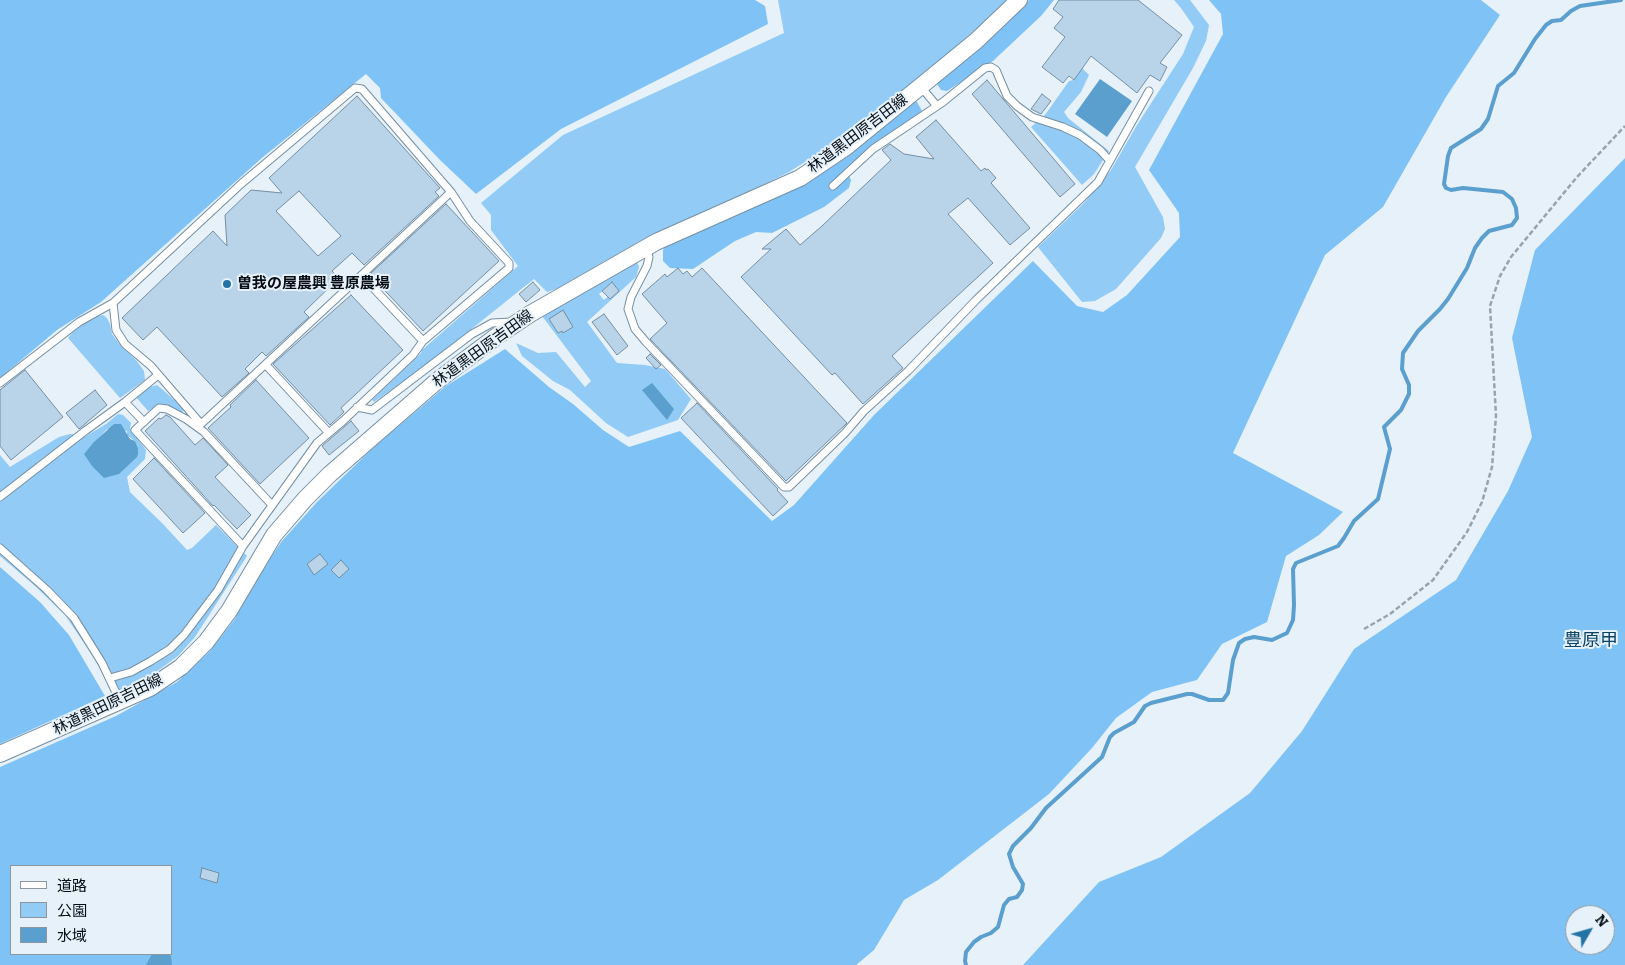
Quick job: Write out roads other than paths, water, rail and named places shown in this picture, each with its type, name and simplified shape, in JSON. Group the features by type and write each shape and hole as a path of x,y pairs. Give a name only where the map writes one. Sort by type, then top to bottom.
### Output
{"street":[{"name":"林道黒田原吉田線","path":"0,754 150,688 181,667 206,642 274,536 305,499 330,474 437,381 519,321 646,248 800,178 846,147 976,41 1019,0"}],"lane":[{"path":"834,186 873,149 937,106 985,68 991,67 996,70 1007,96 1017,106 1032,117 1063,127 1080,135 1100,150 1110,161"},
{"path":"920,86 937,106"},
{"path":"0,383 79,322 113,303 241,184 355,88 362,89 451,192 470,222 509,263 509,268 423,341 413,355 317,443 243,546 218,590 184,636 152,661 131,672 110,678"},
{"path":"646,248 649,257 647,266 631,297 628,309 635,329 784,487 789,487 845,433 864,411 908,371 976,300 1098,182 1149,91"},
{"path":"200,426 451,192"},
{"path":"362,276 423,341"},
{"path":"113,303 116,330 125,344 158,375 204,432 272,505"},
{"path":"357,407 372,410 472,334 492,324 519,321"},
{"path":"266,365 329,433"},
{"path":"0,497 126,402 158,375"},
{"path":"126,402 144,422"},
{"path":"200,426 167,409 159,408 135,430 243,546"},
{"path":"0,548 47,590 74,618 91,643 120,701"}],"water":[{"path":"1100,79 1132,101 1107,137 1075,114"},
{"path":"652,383 674,409 667,420 642,390"},
{"path":"114,424 121,424 130,439 135,441 138,454 119,474 104,478 92,466 84,454"},
{"path":"151,955 171,956 172,965 146,965"}],"waterway":[{"path":"966,965 966,952 974,942 998,927 1004,905 1009,899 1017,897 1022,890 1023,884 1013,867 1009,854 1013,846 1031,828 1046,808 1102,757 1110,737 1134,722 1145,706 1187,694 1209,700 1223,700 1228,693 1233,660 1239,643 1254,637 1272,640 1287,633 1293,620 1293,569 1296,563 1338,546 1354,521 1378,499 1390,449 1384,427 1401,410 1409,394 1409,385 1402,369 1403,353 1418,331 1448,299 1467,268 1475,248 1482,238 1489,231 1512,225 1517,218 1516,208 1512,199 1503,192 1463,188 1451,190 1446,188 1444,184 1451,148 1481,129 1488,119 1498,86 1514,73 1546,25 1552,21 1561,20 1580,6 1621,0"}],"place":[{"name":"曽我の屋農興 豊原農場","path":"227,284"}],"district":[{"name":"豊原甲","path":"1591,641"}]}
